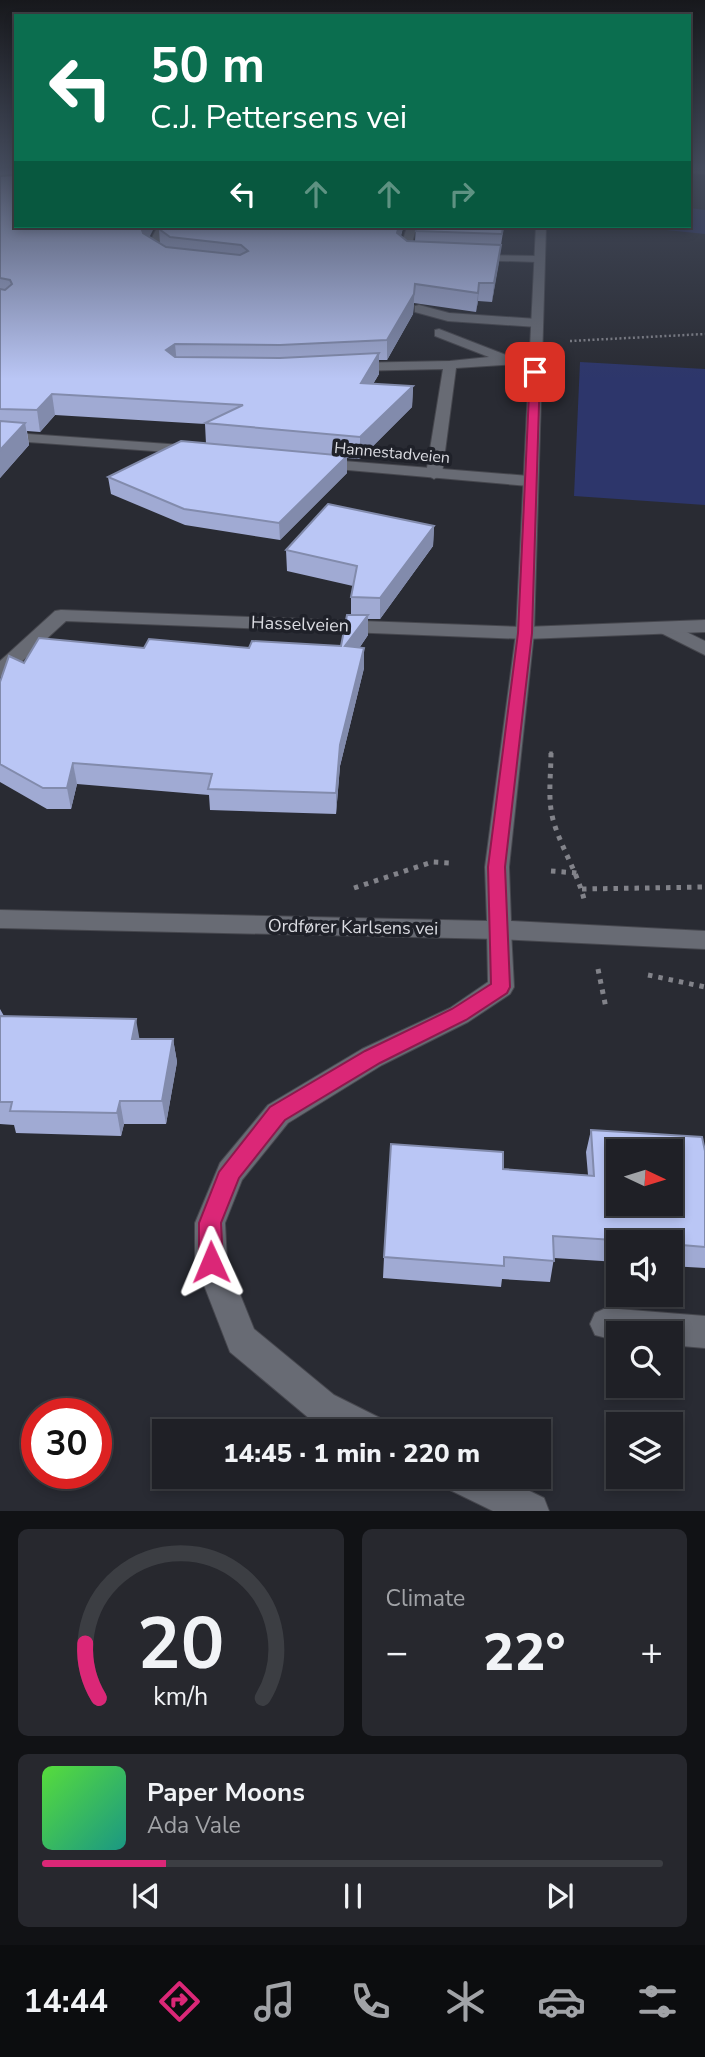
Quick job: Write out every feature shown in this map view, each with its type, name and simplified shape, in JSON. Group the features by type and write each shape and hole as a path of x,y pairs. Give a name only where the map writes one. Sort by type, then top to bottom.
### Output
{"street":[{"path":"156,239 151,249 168,260 181,261"},
{"path":"408,239 404,251 437,256"},
{"path":"346,1419 322,1407 242,1340 211,1262 210,1223 230,1172 278,1114 372,1057 459,1014 500,987 496,867 525,633 540,239"},
{"path":"451,256 538,260"},
{"path":"419,309 448,317 537,323"},
{"path":"439,333 506,359"},
{"path":"341,368 450,365 506,359 536,350"},
{"path":"434,474 450,365"},
{"path":"0,436 207,452"},
{"name":"Hannestadveien","path":"301,463 530,481"},
{"name":"Hasselveien","path":"0,671 61,615 525,633 705,626"},
{"path":"668,629 705,649"},
{"name":"Ordfører Karlsens vei","path":"0,919 499,930 705,940"},
{"path":"683,1330 705,1332"},
{"path":"487,1489 531,1511"}],"path":[{"path":"536,350 705,334"},
{"path":"349,889 361,888 432,862 450,863"},
{"path":"551,872 578,873 584,899"},
{"path":"582,889 705,887"},
{"path":"596,958 606,1008"},
{"path":"599,971 610,971"},
{"path":"643,975 705,987"}],"shaded area":[{"path":"580,362 705,369 705,505 574,496"}],"building":[{"path":"0,239 152,239 166,247 240,255 248,251 241,245 183,239 404,239 407,241 501,245 494,283 479,283 478,293 415,284 414,294 387,340 280,345 175,344 166,350 175,357 280,358 379,353 361,383 413,386 360,437 205,423 243,405 52,394 37,410 0,409 0,289 5,290 12,284 10,280 0,278"},
{"path":"0,421 25,423 0,450"},
{"path":"181,441 347,456 279,523 184,509 108,477"},
{"path":"328,504 434,526 380,598 351,597 357,566 286,550"},
{"path":"347,615 368,615 345,646 364,648 340,745 336,793 208,789 212,774 73,763 67,788 43,788 0,764 0,682 9,656 24,663 39,638 144,648 149,639 249,648 252,641 341,646"},
{"path":"0,1016 136,1019 132,1039 173,1039 162,1101 120,1101 117,1113 10,1111 12,1102 0,1102"},
{"path":"591,1130 702,1137 705,1151 705,1247 683,1245 683,1230 606,1230 606,1239 553,1236 554,1261 504,1257 504,1266 384,1257 391,1144 503,1152 503,1169 594,1176"}],"route":[{"path":"211,1262 210,1223 230,1172 278,1114 372,1057 459,1014 500,987 496,867 525,633 535,372"}]}
